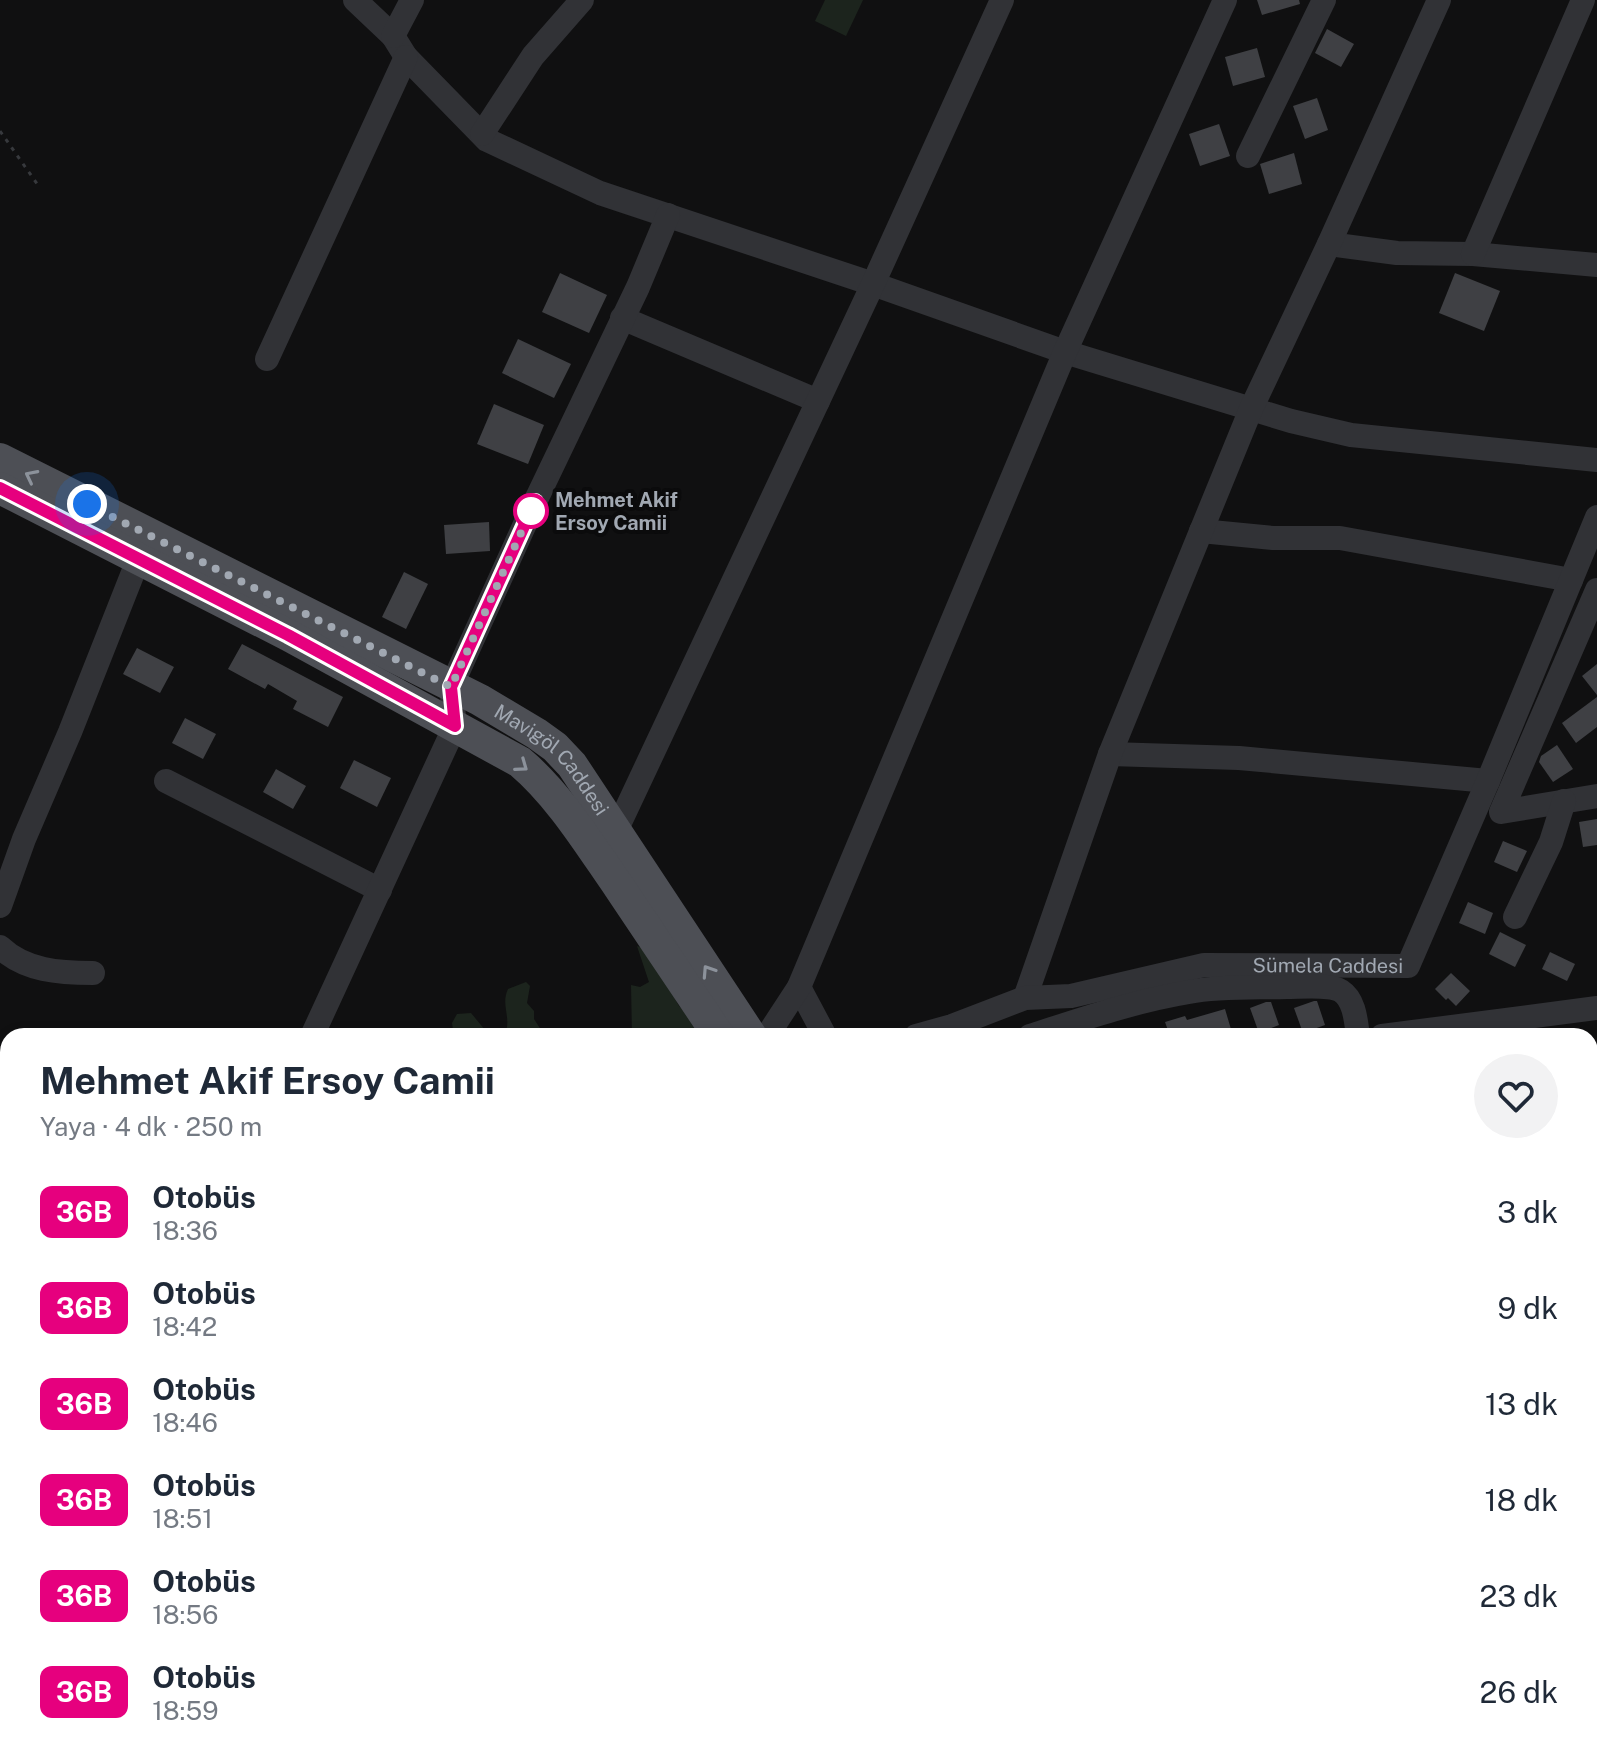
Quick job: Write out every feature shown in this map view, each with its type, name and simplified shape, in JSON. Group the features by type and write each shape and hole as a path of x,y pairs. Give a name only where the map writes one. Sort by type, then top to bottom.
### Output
{"main road":[{"name":"Mavigöl Caddesi","path":"0,459 480,700 555,747 572,765 746,1028"},
{"name":"Mavigöl Caddesi","path":"2,495 288,635 520,762 554,796 714,1028"}],"street":[{"path":"355,0 393,36 406,57 487,140 600,193 1065,352 1291,421 1351,435 1597,460"},
{"path":"393,36 412,0"},
{"path":"482,134 533,56 582,0"},
{"path":"616,831 873,284 1002,0"},
{"path":"772,1028 799,987 1065,352 1225,0"},
{"path":"1248,156 1324,0"},
{"path":"1025,998 1110,754 1251,409 1439,0"},
{"path":"1473,254 1583,0"},
{"path":"267,359 406,57"},
{"path":"316,1028 455,726 451,687 668,215"},
{"path":"1329,244 1397,253 1473,254 1597,265"},
{"path":"622,318 818,401"},
{"name":"Sümela Caddesi","path":"945,1028 1025,998 1071,996 1204,965 1408,966 1597,517"},
{"path":"1201,531 1273,538 1340,538 1571,580"},
{"path":"0,906 24,839 138,560"},
{"path":"1597,590 1501,812 1597,796"},
{"path":"1110,754 1239,758 1488,781"},
{"path":"166,781 380,890"},
{"path":"1515,917 1551,842 1564,801"},
{"path":"0,947 10,956 46,970 93,973"},
{"path":"799,987 821,1028"},
{"path":"1055,1028 1192,991 1314,987 1343,992 1354,1010 1357,1028"},
{"path":"1443,1028 1597,1008"}],"path":[{"path":"0,131 40,188"}],"shaded area":[{"path":"825,0 863,0 846,36 815,21"},
{"path":"637,946 648,950 679,1006 696,1028 632,1028 631,985 640,987 649,982"},
{"path":"526,982 530,986 527,1003 534,1011 534,1019 540,1028 506,1028 505,1001 508,989"},
{"path":"471,1013 483,1028 453,1028 457,1014"}],"building":[{"path":"1257,0 1299,0 1300,4 1262,15"},
{"path":"1327,29 1354,44 1341,67 1315,53"},
{"path":"1257,48 1265,77 1233,86 1225,57"},
{"path":"1317,98 1328,130 1305,139 1293,106"},
{"path":"1219,124 1230,156 1200,166 1189,134"},
{"path":"1294,153 1302,184 1269,194 1260,164"},
{"path":"560,273 607,295 589,333 542,312"},
{"path":"1455,273 1500,291 1484,331 1439,313"},
{"path":"518,339 571,364 554,398 502,373"},
{"path":"494,404 544,425 528,464 477,444"},
{"path":"489,522 490,551 446,554 444,525"},
{"path":"404,572 428,584 406,629 382,617"},
{"path":"242,644 343,697 328,727 293,709 297,701 268,684 265,689 228,669"},
{"path":"137,648 174,667 160,693 123,674"},
{"path":"1597,664 1597,695 1582,676"},
{"path":"1597,697 1597,727 1576,743 1562,723"},
{"path":"185,718 216,734 203,759 172,743"},
{"path":"1557,745 1573,769 1553,782 1539,762 1541,756"},
{"path":"354,760 391,778 377,807 340,788"},
{"path":"276,769 306,786 293,809 263,792"},
{"path":"1597,819 1597,845 1583,847 1579,822"},
{"path":"1503,841 1527,851 1517,872 1494,862"},
{"path":"1468,902 1493,913 1485,934 1459,923"},
{"path":"1500,932 1526,945 1515,967 1489,954"},
{"path":"1550,952 1575,964 1567,981 1542,969"},
{"path":"1451,973 1470,991 1456,1006 1435,989"},
{"path":"1317,1001 1325,1025 1301,1028 1294,1008"},
{"path":"1271,1002 1279,1025 1257,1028 1250,1008"},
{"path":"1225,1009 1231,1028 1167,1028 1165,1022 1185,1016 1187,1020"}],"bus line":[{"name":"36B","path":"0,488 288,635 455,726 451,687 535,502"}],"place":[{"name":"Mehmet Akif Ersoy Camii","path":"531,511"}],"route":[{"path":"87,504 451,687 535,502 531,511"}]}
